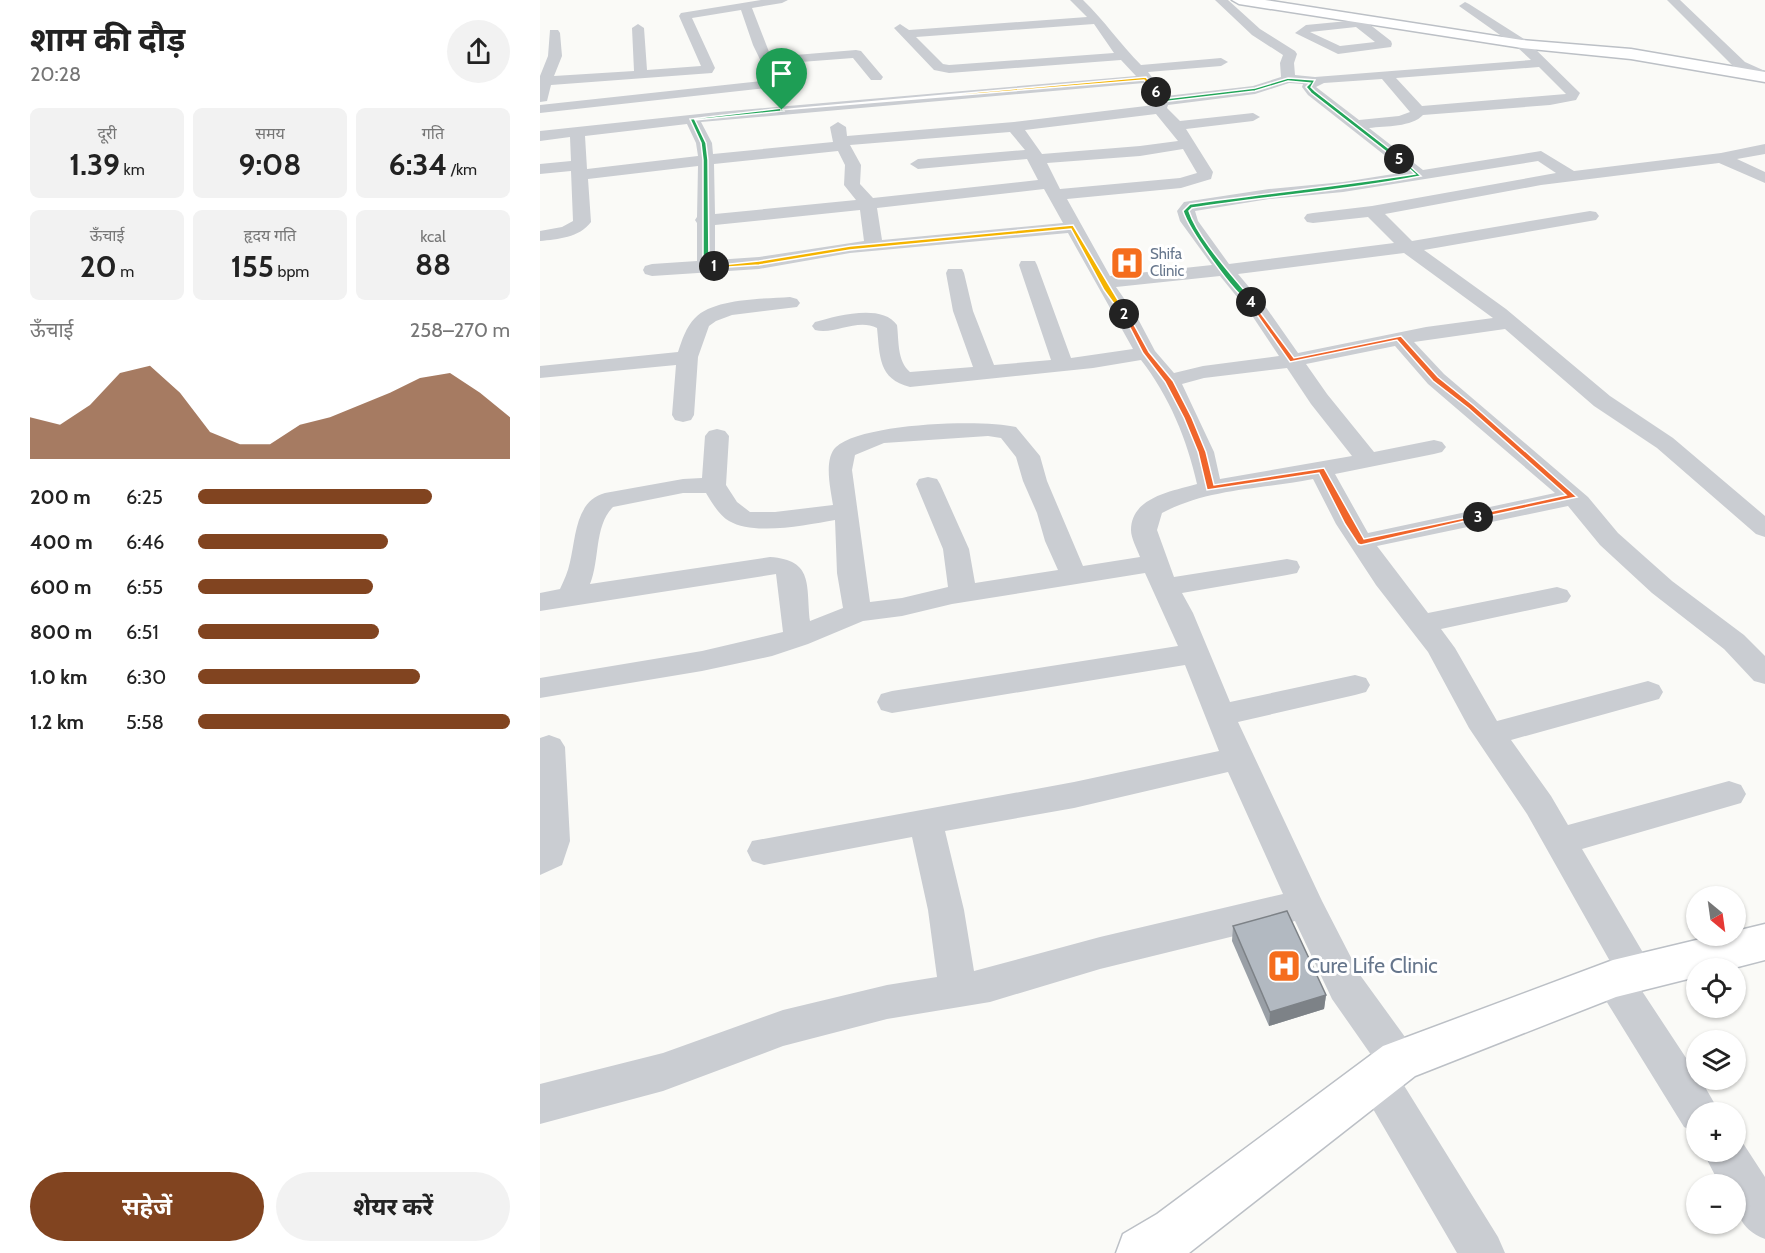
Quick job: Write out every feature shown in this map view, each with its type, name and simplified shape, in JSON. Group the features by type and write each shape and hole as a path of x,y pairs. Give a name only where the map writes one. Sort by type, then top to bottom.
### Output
{"street":[{"path":"545,81 641,70 704,59 685,16 782,0"},
{"path":"704,220 1052,189 1196,180 1205,176 1205,172 1188,144 1166,112 1076,0"},
{"path":"1221,0 1257,32 1290,54 1287,63 1288,79"},
{"path":"1239,0 1281,3 1355,20 1522,44 1631,54 1765,77"},
{"path":"1673,0 1740,65 1765,77"},
{"path":"745,5 759,45 776,77 777,95 782,110"},
{"path":"1358,125 1412,117 1418,111 1551,101 1571,97 1574,93 1522,44 1465,6"},
{"path":"1355,20 1386,45 1338,50 1317,42 1300,31 1355,20"},
{"path":"638,28 641,70"},
{"path":"1117,50 956,70 939,67 904,31 1117,50 1221,62"},
{"path":"554,33 555,56 545,81 540,109 776,83"},
{"path":"540,136 831,105 1117,50"},
{"path":"926,55 948,52"},
{"path":"769,61 856,54 876,76"},
{"path":"540,169 579,170 706,160 842,143 1166,112 1255,90 1288,79 1314,81 1543,63"},
{"path":"1385,74 1418,111"},
{"path":"1314,81 1309,87 1313,92 1419,174"},
{"path":"831,105 842,143 853,165 852,185 868,204 874,246"},
{"path":"1166,112 1253,117"},
{"path":"692,119 704,143 706,160 705,266"},
{"path":"1014,127 1032,147 1073,227 1146,353 1169,381 1202,452 1210,488"},
{"path":"540,236 576,230 582,222 577,132"},
{"path":"918,164 1140,151 1188,144"},
{"path":"1313,218 1372,212 1571,176 1721,158 1765,149"},
{"path":"1368,460 1319,399 1258,310 1223,268 1189,221 1186,211 1190,206 1269,194 1343,187 1540,156 1571,176"},
{"path":"1721,158 1765,178"},
{"path":"1372,212 1408,247 1509,322 1602,401 1665,443 1765,529"},
{"path":"1104,282 1223,268 1263,266 1408,247 1590,216"},
{"path":"652,270 759,263 874,246 1073,227"},
{"path":"1028,265 1063,364"},
{"path":"955,273 963,311 986,372"},
{"path":"683,415 687,357 695,332 703,319 739,308 790,303"},
{"path":"822,326 861,320 881,321 887,325 890,357 895,372 901,378 910,380 1093,362 1146,353"},
{"path":"1169,381 1203,372 1292,361 1399,338 1509,322"},
{"path":"1399,338 1436,379 1479,413 1572,497 1609,539 1662,587 1734,642 1765,674"},
{"path":"540,372 687,357"},
{"path":"858,612 851,573 849,530 840,470 844,452 860,443 881,436 988,429 1008,432 1028,456 1058,541 1074,575"},
{"path":"717,436 714,485 729,510 742,519 795,518 846,511"},
{"path":"1434,447 1321,470 1210,488 1166,501 1153,508 1148,514 1144,530 1160,575 1305,904 1482,1253"},
{"path":"1321,470 1349,524 1386,579 1440,648 1491,734 1561,841 1625,976 1693,1102"},
{"path":"928,484 956,549 963,593"},
{"path":"571,596 582,569 590,524 596,508 605,501 683,486 714,485"},
{"path":"1361,542 1572,497"},
{"path":"540,602 770,565 783,566 791,572 798,638"},
{"path":"540,688 702,661 772,646 798,638 858,612 902,607 963,593 1074,575 1160,575 1287,567"},
{"path":"1421,624 1557,596"},
{"path":"892,702 960,689 1018,683 1196,653"},
{"path":"1221,716 1355,685"},
{"path":"1491,734 1648,692"},
{"path":"540,861 550,855 553,841 549,747"},
{"path":"764,851 1074,795 1239,758"},
{"path":"1561,841 1729,794"},
{"path":"926,822 946,910 958,990"},
{"path":"540,1104 663,1072 783,1028 887,1002 990,986 1100,953 1305,904"},
{"path":"1166,1246 1387,1069 1625,976 1760,950"},
{"path":"1730,1162 1765,1217"}],"building":[{"path":"1287,911 1326,995 1270,1012 1233,926"}],"place":[{"name":"Shifa Clinic","path":"1127,263"},
{"name":"Cure Life Clinic","path":"1284,966"}],"route":[{"path":"1146,78 1162,101 1255,90 1288,79 1314,81 1309,87 1313,92 1419,174 1343,187 1200,203 1190,206 1186,211 1189,221 1223,268 1258,310 1292,361 1353,346 1399,338 1436,379 1470,406 1572,497 1361,542 1321,470 1210,488 1202,452 1169,381 1146,353 1073,227 850,248 759,263 705,266 707,237 704,220 706,190 704,168 706,160 704,143 692,119 782,110 1146,78"}]}
